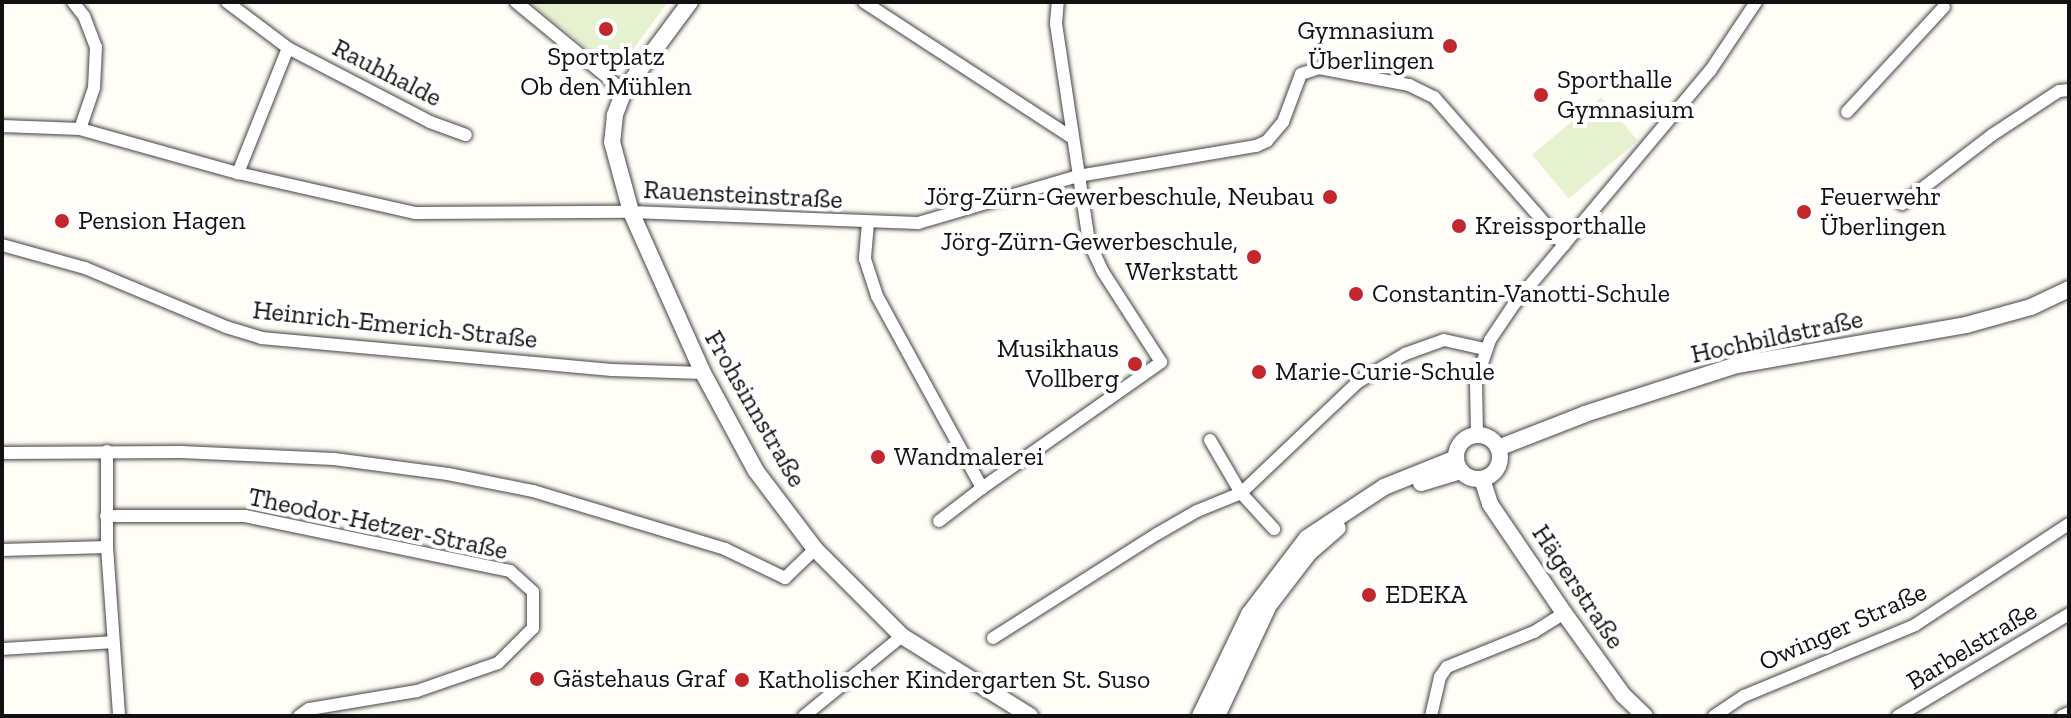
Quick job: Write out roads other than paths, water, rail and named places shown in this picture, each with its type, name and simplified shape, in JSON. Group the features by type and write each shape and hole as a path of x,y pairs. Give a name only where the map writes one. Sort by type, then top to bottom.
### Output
{"street":[{"path":"73,2 84,16 96,47 94,88 80,129"},
{"name":"Rauhhalde","path":"227,2 288,48 430,122 466,135"},
{"path":"516,2 624,91 690,2"},
{"path":"864,2 1071,137"},
{"path":"939,521 1161,362 1094,252 1071,137 1056,23 1058,2"},
{"path":"1477,435 1476,381 1485,349 1515,303 1710,71 1756,2"},
{"path":"1847,112 1943,4"},
{"path":"238,173 288,48"},
{"name":"Rauensteinstraße","path":"2,126 80,129 238,173 415,213 631,212 918,223 1078,176 1256,146 1267,141 1283,122 1301,74 1319,68 1421,89 1434,97 1564,245"},
{"path":"1902,204 1992,135 2059,91 2069,90"},
{"name":"Frohsinnstraße","path":"624,91 615,115 612,142 631,212 703,373 756,471 815,549 902,636 1030,716"},
{"path":"868,223 865,259 877,296 982,488"},
{"name":"Heinrich-Emerich-Straße","path":"2,245 85,268 226,327 261,338 612,370 703,373"},
{"name":"Hochbildstraße","path":"1498,448 1598,409 1737,365 1966,325 2031,307 2069,289"},
{"path":"993,638 1184,519 1241,493 1358,382 1405,354 1444,340 1485,349"},
{"path":"1477,435 1490,439 1498,448 1497,468 1482,479 1459,464 1460,444 1477,435"},
{"path":"1210,440 1241,493 1274,529"},
{"path":"107,451 107,547 119,716"},
{"path":"2,453 107,451 334,459 448,474 533,491 638,519 725,549 785,578 815,549"},
{"path":"1200,716 1249,614 1307,538 1384,487 1459,464"},
{"path":"1217,716 1269,605 1309,553 1352,518 1388,496 1459,464"},
{"name":"Hägerstraße","path":"1482,479 1490,504 1564,613 1623,695 1645,716"},
{"name":"Theodor-Hetzer-Straße","path":"106,516 245,516 510,571 533,592 533,628 498,663 417,691 309,709 299,716"},
{"name":"Owinger Straße","path":"1714,716 1744,696 1915,625 2069,524"},
{"path":"2,550 107,547"},
{"path":"1431,716 1440,677 1447,667 1534,632 1564,613"},
{"name":"Barbelstraße","path":"1898,716 2069,614"},
{"path":"804,716 902,636"},
{"path":"2,649 113,642"},
{"path":"2062,716 2069,713"}],"place":[{"name":"Sportplatz Ob den Mühlen","path":"606,29"},
{"name":"Gymnasium Überlingen","path":"1450,46"},
{"name":"Sporthalle Gymnasium","path":"1541,95"},
{"name":"Jörg-Zürn-Gewerbeschule, Neubau","path":"1330,197"},
{"name":"Feuerwehr Überlingen","path":"1804,212"},
{"name":"Pension Hagen","path":"62,221"},
{"name":"Kreissporthalle","path":"1459,226"},
{"name":"Jörg-Zürn-Gewerbeschule, Werkstatt","path":"1254,257"},
{"name":"Constantin-Vanotti-Schule","path":"1356,294"},
{"name":"Musikhaus Vollberg","path":"1135,364"},
{"name":"Marie-Curie-Schule","path":"1259,372"},
{"name":"Wandmalerei","path":"878,457"},
{"name":"EDEKA","path":"1369,595"},
{"name":"Gästehaus Graf","path":"537,679"},
{"name":"Katholischer Kindergarten St. Suso","path":"742,680"}]}
